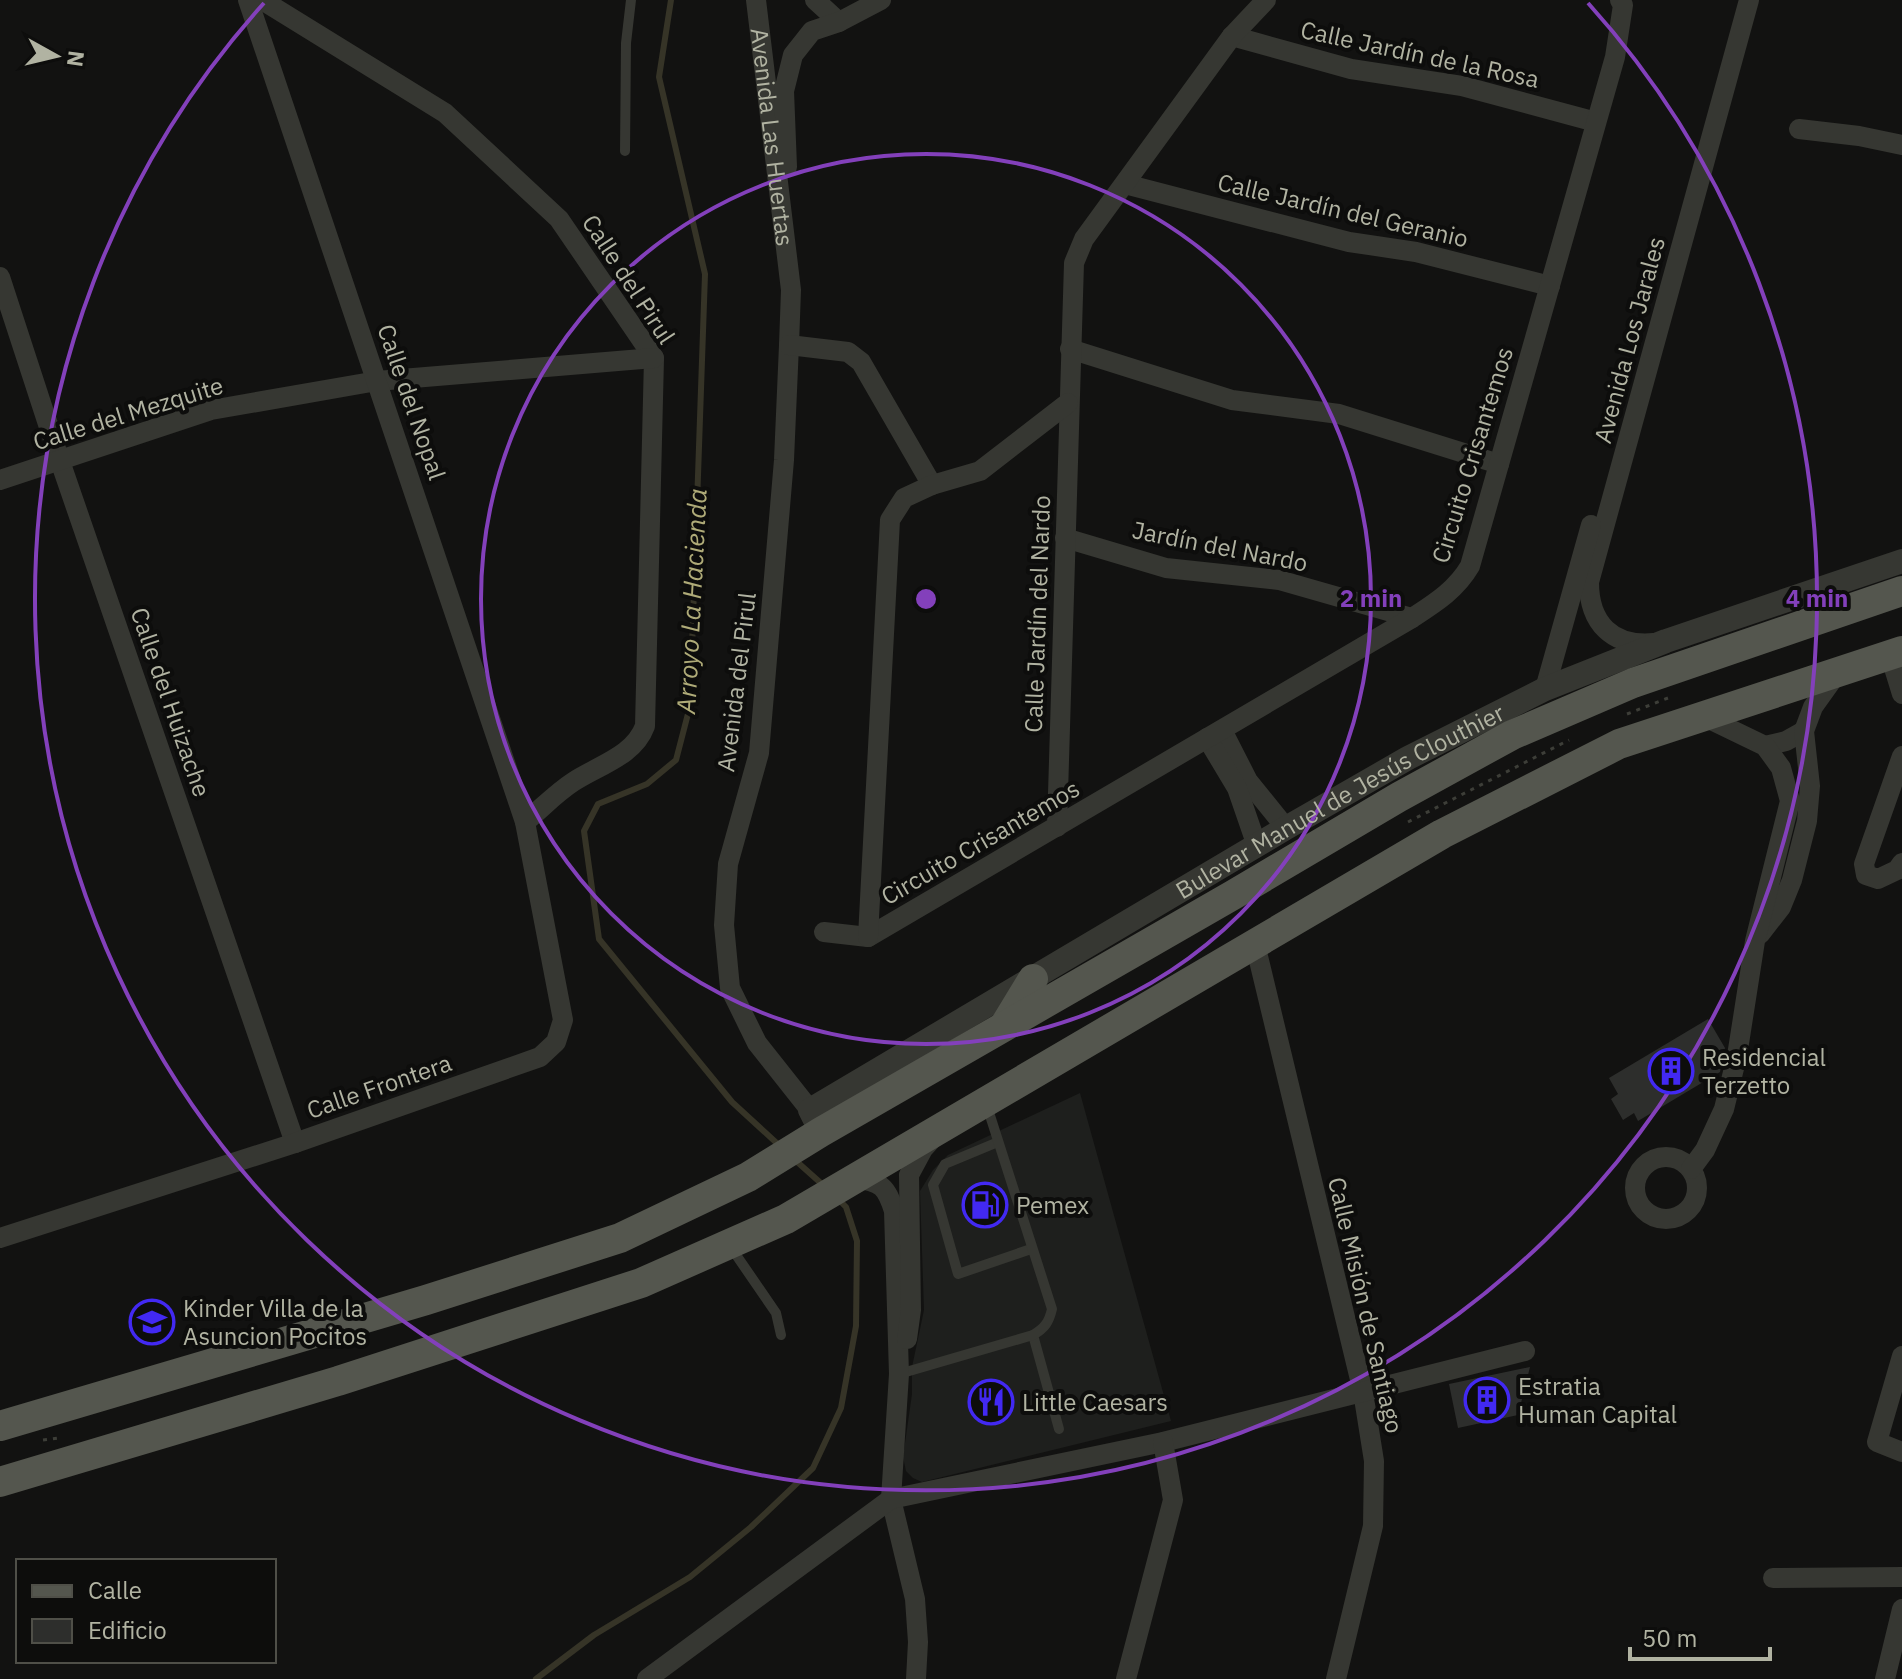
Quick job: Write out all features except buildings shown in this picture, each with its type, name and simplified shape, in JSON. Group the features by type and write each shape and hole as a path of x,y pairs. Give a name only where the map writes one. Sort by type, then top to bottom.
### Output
{"main road":[{"path":"0,1426 426,1300 620,1238 748,1177 811,1129 1004,1026 1512,735 1633,683 1902,591"},
{"path":"0,1482 338,1381 626,1288 729,1244 786,1219 1442,834 1619,744 1896,653"},
{"path":"1004,1026 1033,979"}],"street":[{"name":"Calle del Nopal","path":"248,0 525,822"},
{"name":"Calle del Pirul","path":"262,0 445,113 559,219 654,358 645,726 640,739 631,749 571,783 525,822"},
{"name":"Avenida Las Huertas","path":"756,0 783,231"},
{"path":"815,0 839,22"},
{"name":"Avenida Las Huertas","path":"783,231 787,167 784,91 793,55 812,31 839,22 881,0"},
{"path":"1068,403 1074,263 1084,239 1232,36 1266,0"},
{"name":"Circuito Crisantemos","path":"824,932 868,937 1412,618 1462,580 1470,566 1615,57 1623,5 1620,0"},
{"name":"Avenida Los Jarales","path":"1545,689 1735,0"},
{"name":"Avenida Los Jarales","path":"1666,641 1626,642 1605,629 1591,606 1589,582 1749,0"},
{"name":"Calle Jardín de la Rosa","path":"1232,36 1351,69 1462,86 1596,122"},
{"path":"1799,129 1902,145"},
{"name":"Calle Jardín del Geranio","path":"1125,184 1349,242 1416,252 1550,286"},
{"name":"Avenida del Pirul","path":"783,231 791,290 784,460 759,753 728,864 724,925 730,988 757,1043 811,1129"},
{"name":"Calle del Huizache","path":"0,277 60,461 295,1143"},
{"path":"789,345 848,352 861,362 932,485"},
{"path":"1070,349 1232,400 1339,414 1499,464"},
{"name":"Calle del Mezquite","path":"0,480 211,410 377,381 654,358"},
{"name":"Circuito Crisantemos","path":"868,937 890,520 904,498 932,485 980,471 1068,403"},
{"name":"Calle Jardín del Nardo","path":"1057,827 1068,403"},
{"name":"Jardín del Nardo","path":"1065,538 1166,568 1279,580 1412,618"},
{"name":"Bulevar Manuel de Jesús Clouthier","path":"811,1129 1033,979 1408,758 1545,689 1666,641 1902,561"},
{"path":"1896,653 1902,694"},
{"path":"1755,941 1781,907 1792,880 1807,821 1810,786 1804,731 1813,707 1838,672"},
{"path":"1691,1169 1705,1150 1724,1109 1737,1056 1755,941 1790,801 1781,768 1765,746 1705,717"},
{"path":"1765,746 1786,741 1804,731"},
{"path":"1214,734 1265,806 1286,828"},
{"path":"1214,734 1257,846"},
{"path":"1902,756 1864,864 1866,875 1878,879 1897,870 1902,863"},
{"name":"Calle Frontera","path":"0,1238 295,1143 540,1057 556,1042 563,1020 525,822"},
{"name":"Calle Misión de Santiago","path":"1255,944 1363,1392 1374,1461 1373,1526 1336,1679"},
{"path":"899,1374 911,1310 909,1175 923,1149 944,1125"},
{"path":"856,1178 878,1183 888,1192 894,1211 899,1374 891,1499 915,1599 918,1642 916,1679"},
{"path":"647,1679 891,1499 1163,1442 1525,1351"},
{"path":"1902,1356 1877,1442 1902,1452"},
{"path":"1126,1679 1173,1500 1163,1442"},
{"path":"1773,1578 1902,1577"},
{"path":"1885,1676 1902,1609"}],"lane":[{"path":"625,151 626,43 631,0"},
{"path":"899,1374 1033,1335 1043,1329 1049,1320 1052,1309 986,1101"},
{"path":"998,1142 945,1164 933,1185 958,1274 1031,1249"},
{"path":"729,1244 776,1313 781,1335"},
{"path":"1033,1335 1059,1429"}],"shaded area":[{"path":"1080,1093 1171,1421 922,1482 906,1471 903,1457 912,1394 912,1367 924,1310 920,1191 933,1170 948,1155"}],"waterway":[{"name":"Arroyo La Hacienda","path":"671,0 659,77 705,274 690,706 676,760 647,784 598,804 584,831 599,939 732,1102 781,1147"},
{"name":"Arroyo La Hacienda","path":"795,1160 823,1185"},
{"name":"Arroyo La Hacienda","path":"536,1679 594,1635 690,1577 751,1527 813,1468 841,1408 856,1326 857,1241 846,1207 837,1198"}],"place":[{"name":"Residencial Terzetto","path":"1671,1071"},
{"name":"Pemex","path":"985,1205"},
{"name":"Kinder Villa de la Asuncion Pocitos","path":"152,1322"},
{"name":"Estratia Human Capital","path":"1487,1400"},
{"name":"Little Caesars","path":"991,1402"}]}
